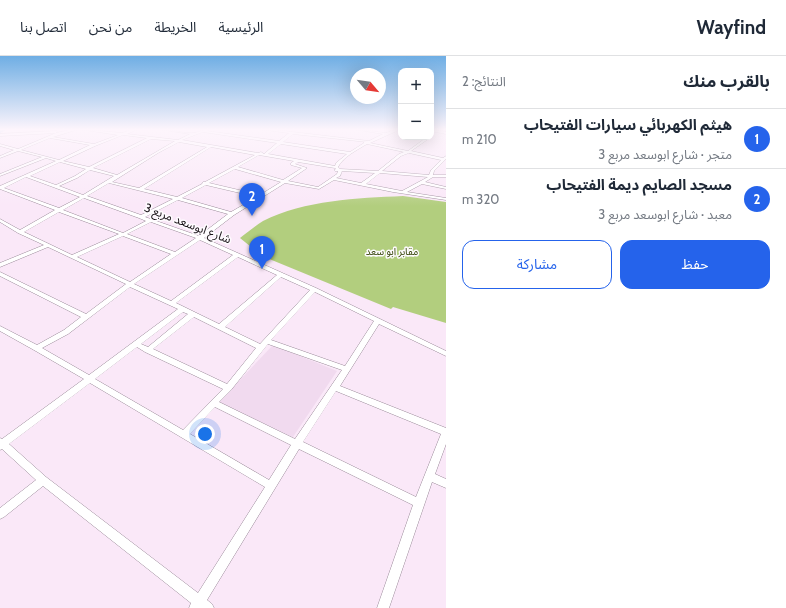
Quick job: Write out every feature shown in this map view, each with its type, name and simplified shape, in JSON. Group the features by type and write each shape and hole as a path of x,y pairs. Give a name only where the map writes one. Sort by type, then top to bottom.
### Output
{"street":[{"path":"32,155 118,176"},
{"path":"0,188 71,155"},
{"path":"58,186 76,178 89,169 117,155"},
{"path":"20,232 156,155"},
{"path":"141,189 197,155"},
{"path":"141,217 179,199 204,183 234,167 261,155"},
{"path":"267,155 338,168 380,172 446,175"},
{"path":"234,167 283,181 317,188 340,174 338,163 349,155"},
{"path":"362,185 401,155"},
{"path":"425,155 445,158"},
{"path":"0,175 44,158"},
{"path":"404,192 431,175 445,158"},
{"path":"297,161 292,164 305,168 309,167 325,170 338,168"},
{"path":"37,348 66,332 130,284 200,238 232,214 305,168"},
{"name":"شارع ابوسعد مربع 3","path":"26,176 84,195 200,238 314,289 446,354"},
{"path":"333,179 446,198"},
{"path":"108,182 141,189 232,214"},
{"path":"421,182 446,188"},
{"path":"204,183 260,196"},
{"path":"0,188 175,254"},
{"path":"72,257 124,234 151,220"},
{"path":"2,222 72,257 183,308 260,347"},
{"path":"0,265 49,245"},
{"path":"172,303 237,254"},
{"path":"0,274 86,317"},
{"path":"220,328 281,274"},
{"path":"185,434 228,388 260,347 314,289"},
{"path":"183,308 1,444 43,480 201,606 271,486 378,321"},
{"path":"148,350 193,314"},
{"path":"1,331 37,348 91,378 271,486"},
{"path":"267,341 346,369"},
{"path":"136,344 228,388"},
{"path":"335,387 446,432 419,503 383,608"},
{"path":"213,403 419,503"},
{"path":"429,476 446,484"},
{"path":"0,514 43,480"}],"shaded area":[{"path":"273,345 337,371 293,437 218,403"}],"green space":[{"name":"مقابر ابو سعد","path":"403,196 446,202 446,323 393,307 391,309 262,256 240,238 263,221 279,214 314,204 350,199"}],"place":[{"name":"مسجد الصايم ديمة الفتيحاب","path":"252,216"},
{"name":"هيثم الكهربائي سيارات الفتيحاب","path":"262,269"}]}
